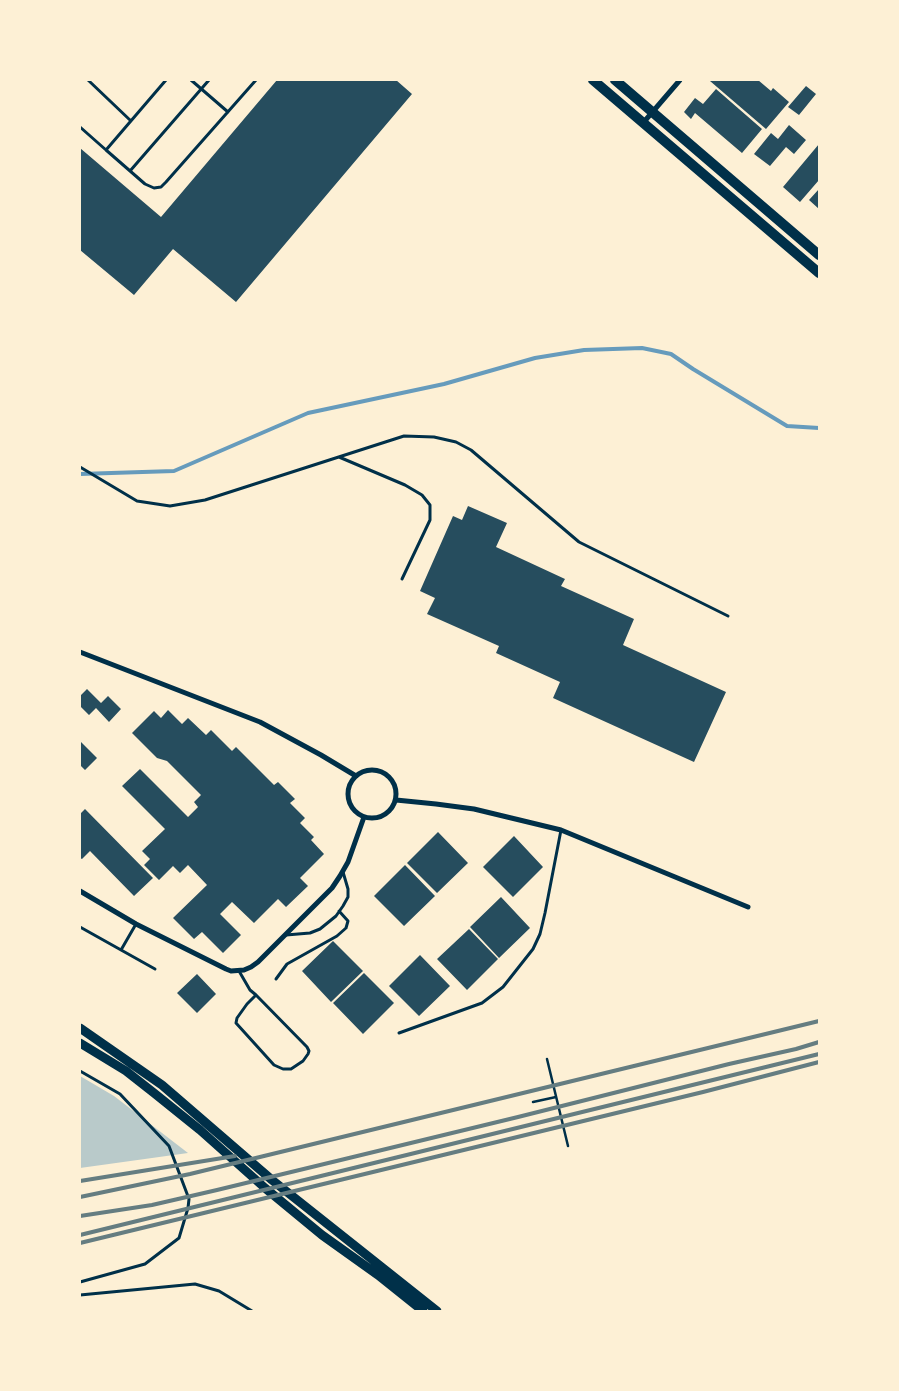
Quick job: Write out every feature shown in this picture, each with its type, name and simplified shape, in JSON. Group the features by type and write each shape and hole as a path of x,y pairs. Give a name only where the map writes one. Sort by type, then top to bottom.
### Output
{"main road":[{"path":"593,80 819,273"},
{"path":"615,80 819,255"}],"street":[{"path":"643,123 680,80"},
{"path":"80,652 260,722 356,776"},
{"path":"366,771 379,771 389,777 396,788 396,800 389,812 377,818 364,817 354,810 348,799 349,787 356,776 366,771"},
{"path":"396,800 474,809 561,830 748,907"},
{"path":"80,891 136,924 226,969 239,971 251,967 258,962 332,888 348,862 364,817"},
{"path":"80,1028 162,1086 265,1188 322,1235 423,1311"},
{"path":"80,1043 126,1071 203,1127 437,1311"}],"lane":[{"path":"88,80 131,121"},
{"path":"106,150 166,80"},
{"path":"191,80 228,112"},
{"path":"130,171 210,80"},
{"path":"80,127 145,184 154,188 161,187 256,80"},
{"path":"80,467 137,500 170,506 205,500 404,436 434,437 456,442 471,450 579,542 728,616"},
{"path":"338,457 405,485 422,495 430,505 430,520 402,579"},
{"path":"400,1033 482,1003 503,987 533,949 540,934 561,830"},
{"path":"285,935 310,933 320,928 340,912 348,897 348,889 343,872"},
{"path":"276,979 288,964 337,936 346,928 348,920 340,912"},
{"path":"121,950 136,924"},
{"path":"80,928 155,969"},
{"path":"239,971 256,995 307,1046 308,1054 303,1061 291,1069 282,1070 274,1066 236,1023 237,1018 256,995"},
{"path":"80,1071 120,1094 170,1146 190,1199 179,1238 145,1264 80,1282"},
{"path":"80,1295 195,1284 220,1291 252,1311"}],"path":[{"path":"547,1060 568,1146"},
{"path":"533,1102 556,1097"}],"shaded area":[{"path":"80,1076 114,1096 188,1153 80,1168"}],"building":[{"path":"277,80 396,80 412,94 236,302 173,249 134,295 80,250 80,148 161,217"},
{"path":"711,80 758,80 771,91 773,88 789,102 766,129"},
{"path":"806,86 816,94 799,115 788,107"},
{"path":"716,89 762,129 742,153 695,113 691,119 684,112 695,98 703,104"},
{"path":"789,125 806,140 794,154 786,147 770,166 754,154 771,133 778,139"},
{"path":"819,144 819,180 800,202 783,187"},
{"path":"819,189 819,209 809,200"},
{"path":"468,506 507,523 496,547 565,579 561,586 634,619 623,645 726,692 694,762 553,698 560,682 496,653 499,646 427,614 435,598 420,591 453,516 462,520"},
{"path":"87,689 101,703 108,696 121,709 109,722 96,708 89,715 80,706 80,696"},
{"path":"168,710 182,724 188,718 206,735 211,730 232,751 236,747 274,785 278,782 295,799 290,803 305,818 300,823 314,837 311,840 324,854 300,878 308,886 286,907 278,899 254,923 232,902 220,914 241,935 223,953 202,932 194,939 173,918 207,885 188,865 180,873 173,866 159,880 144,865 150,859 142,851 165,829 122,786 140,769 188,817 198,807 194,802 201,795 167,761 157,758 132,733 154,711 161,718"},
{"path":"80,741 97,758 85,770 80,765"},
{"path":"85,809 153,878 134,896 90,851 82,859 80,858 80,814"},
{"path":"438,832 468,863 437,893 407,863"},
{"path":"514,836 543,867 513,897 483,867"},
{"path":"405,865 435,896 404,926 374,896"},
{"path":"501,897 530,928 499,958 470,927"},
{"path":"469,929 498,959 467,990 437,959"},
{"path":"333,941 363,971 331,1002 302,971"},
{"path":"420,955 450,986 419,1016 389,986"},
{"path":"364,973 394,1003 363,1034 333,1003"},
{"path":"197,974 216,994 197,1013 177,993"}],"waterway":[{"path":"80,474 174,471 308,413 444,384 535,358 584,350 642,348 671,354 787,426 819,428"}],"railway":[{"path":"80,1197 190,1174 819,1021"},
{"path":"80,1216 152,1205 217,1190 819,1042"},
{"path":"80,1235 819,1054"},
{"path":"80,1243 703,1092 819,1062"},
{"path":"80,1181 235,1156"}]}
